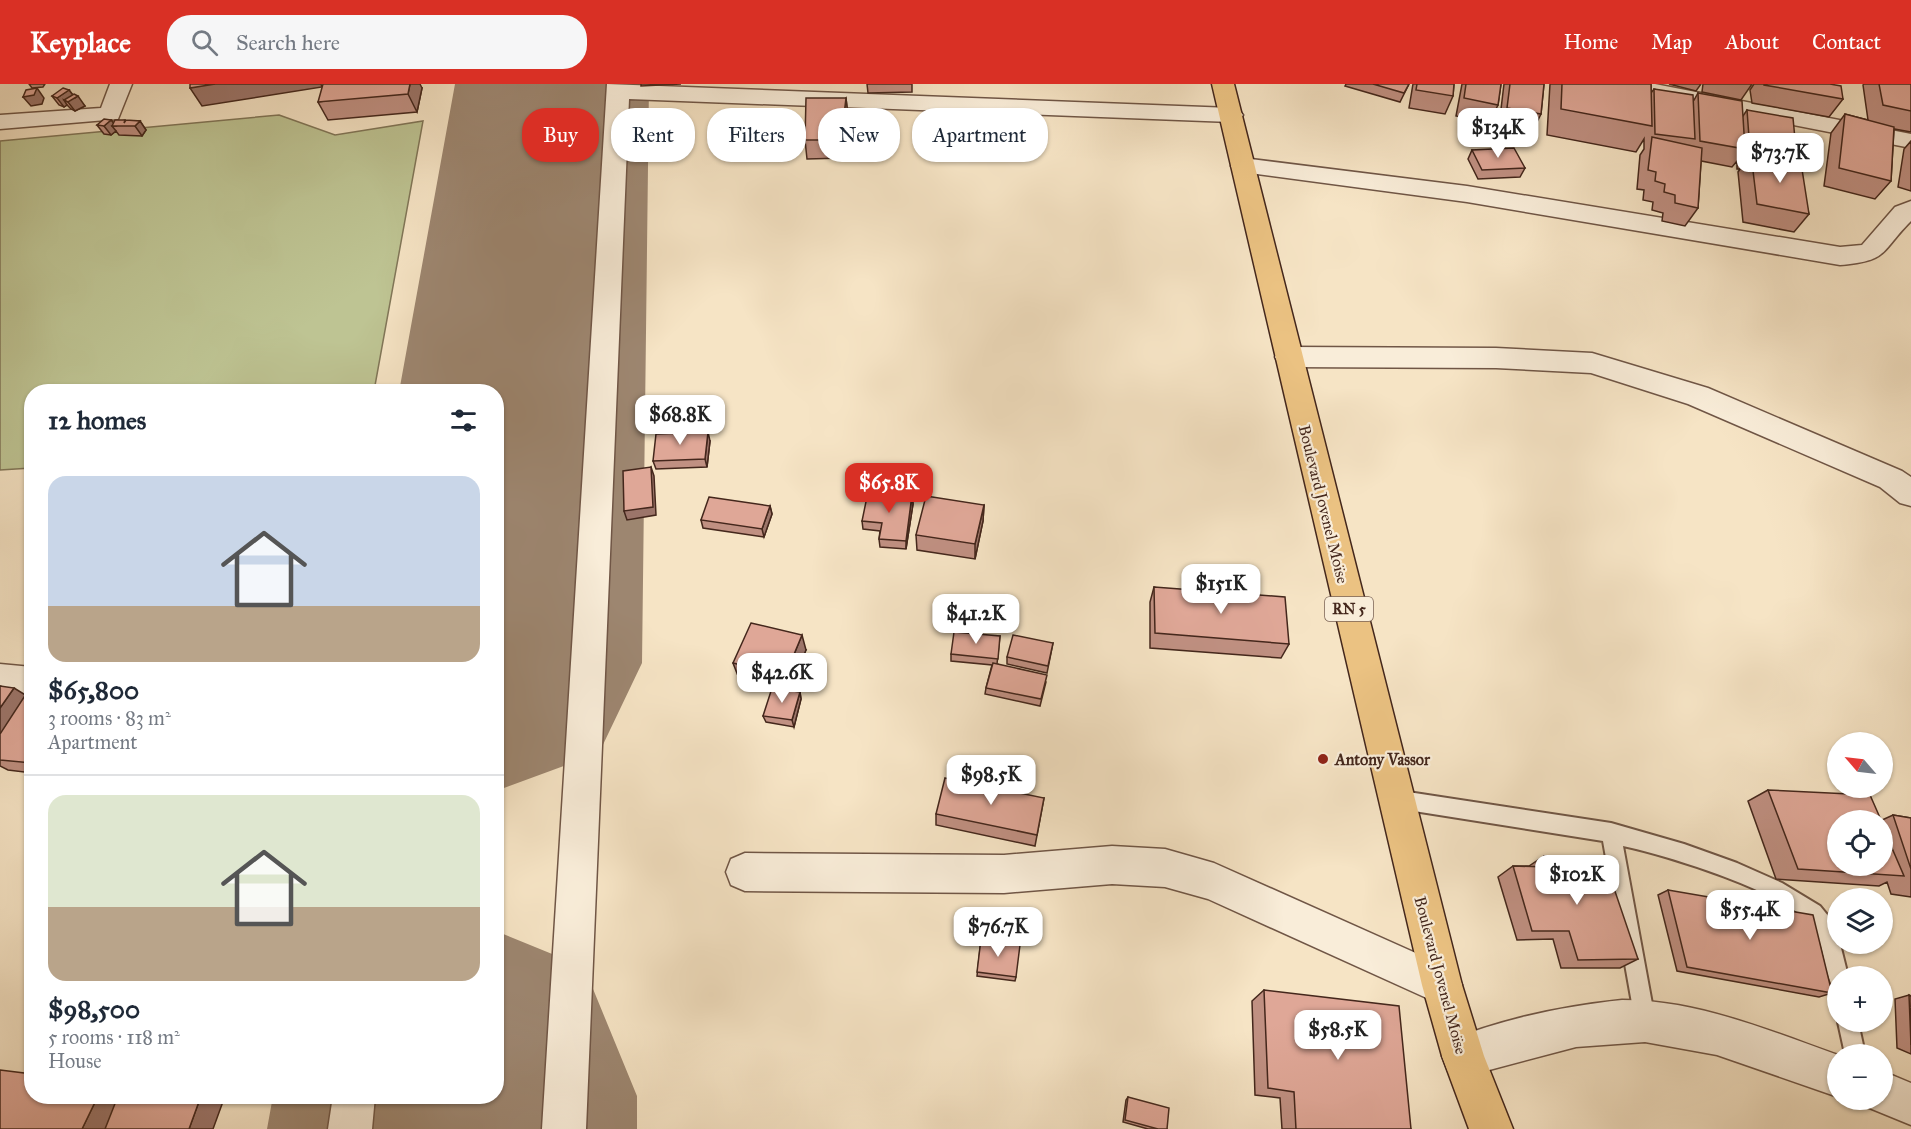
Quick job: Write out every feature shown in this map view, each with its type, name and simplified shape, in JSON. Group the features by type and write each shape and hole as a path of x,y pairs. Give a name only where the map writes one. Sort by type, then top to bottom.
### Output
{"main road":[{"name":"Boulevard Jovenel Moïse","path":"1223,84 1442,985 1463,1056 1491,1129"}],"street":[{"path":"0,123 110,114 122,84"},
{"path":"1620,84 1911,141"},
{"path":"564,1129 618,88 1231,115"},
{"path":"1243,166 1363,178 1493,197 1840,256 1866,254 1880,242 1902,213 1911,209"},
{"path":"1288,357 1496,358 1592,363 1698,396 1891,479 1911,494"},
{"path":"0,679 24,681"},
{"path":"745,872 1004,874 1112,865 1165,868 1214,882 1278,913 1442,985"},
{"path":"1463,1056 1585,1024 1645,1020 1684,1025 1827,1072"},
{"path":"1893,1097 1911,1104"},
{"path":"350,1129 353,1104"}],"lane":[{"path":"1395,799 1611,832 1676,848 1734,869 1805,906 1822,923 1836,966"},
{"path":"1611,832 1645,1020"}],"green space":[{"path":"279,115 335,135 423,121 375,384 24,384 24,468 0,470 0,141"}],"building":[{"path":"190,84 215,84 190,88"},
{"path":"323,84 410,84 408,94 318,102"},
{"path":"1373,84 1409,84 1404,93"},
{"path":"1417,84 1454,84 1453,96 1416,90"},
{"path":"1466,84 1501,84 1498,105 1464,98"},
{"path":"1510,84 1544,84 1541,114 1507,108"},
{"path":"1562,84 1651,84 1652,126 1561,109"},
{"path":"1879,84 1911,84 1911,111 1883,105"},
{"path":"1764,85 1841,86 1843,99"},
{"path":"37,88 34,95 23,97 26,90"},
{"path":"63,88 69,90 57,98 52,96"},
{"path":"1654,89 1693,95 1695,139 1655,134"},
{"path":"1698,93 1742,101 1745,149 1700,141"},
{"path":"74,94 78,96 68,102 64,100"},
{"path":"806,98 846,98 845,108 818,108 818,140 806,140"},
{"path":"1747,110 1793,118 1797,160 1750,151"},
{"path":"1845,114 1894,127 1891,181 1839,168"},
{"path":"104,119 111,120 104,126 97,125"},
{"path":"115,120 125,120 124,123 126,120 140,121 135,126 112,126"},
{"path":"1652,137 1702,148 1698,208 1675,203 1675,195 1664,192 1665,184 1655,181 1656,172 1648,170"},
{"path":"1514,148 1525,168 1482,170 1472,150"},
{"path":"1751,154 1801,163 1809,214 1757,204"},
{"path":"708,432 705,459 653,461 656,434"},
{"path":"651,467 653,507 624,511 623,471"},
{"path":"868,492 912,495 906,541 879,539 882,523 862,521"},
{"path":"926,496 984,505 975,544 916,535"},
{"path":"709,497 770,506 762,529 701,520"},
{"path":"1154,587 1285,597 1289,644 1155,633"},
{"path":"751,623 802,635 785,676 733,663"},
{"path":"954,632 1000,636 998,659 951,654"},
{"path":"1013,635 1053,643 1048,666 1007,657"},
{"path":"993,663 1047,675 1041,699 986,688"},
{"path":"0,686 14,688 0,708"},
{"path":"772,688 800,692 792,720 763,716"},
{"path":"24,697 24,762 0,760 0,734"},
{"path":"945,778 1044,798 1037,835 936,814"},
{"path":"1768,790 1827,793 1827,798 1871,798 1877,810 1827,810 1827,871 1798,869"},
{"path":"1893,815 1911,818 1911,869"},
{"path":"1893,850 1904,876 1893,875"},
{"path":"1544,856 1603,856 1638,959 1578,960 1569,931 1532,931 1513,866 1547,867"},
{"path":"1668,890 1813,915 1827,972 1827,992 1687,967"},
{"path":"981,939 1020,945 1016,977 977,972"},
{"path":"1264,990 1399,1006 1411,1129 1296,1129 1294,1092 1268,1088"},
{"path":"1909,995 1911,996 1911,1045"},
{"path":"0,1070 24,1073 24,1104 94,1104 82,1129 0,1129"},
{"path":"1128,1097 1169,1108 1167,1129 1158,1129 1125,1120"},
{"path":"115,1104 198,1104 189,1129 105,1129"}],"runway":[{"path":"504,580 552,84"},
{"path":"452,1129 454,1104"}],"place":[{"name":"Antony Vassor","path":"1323,759"}]}
